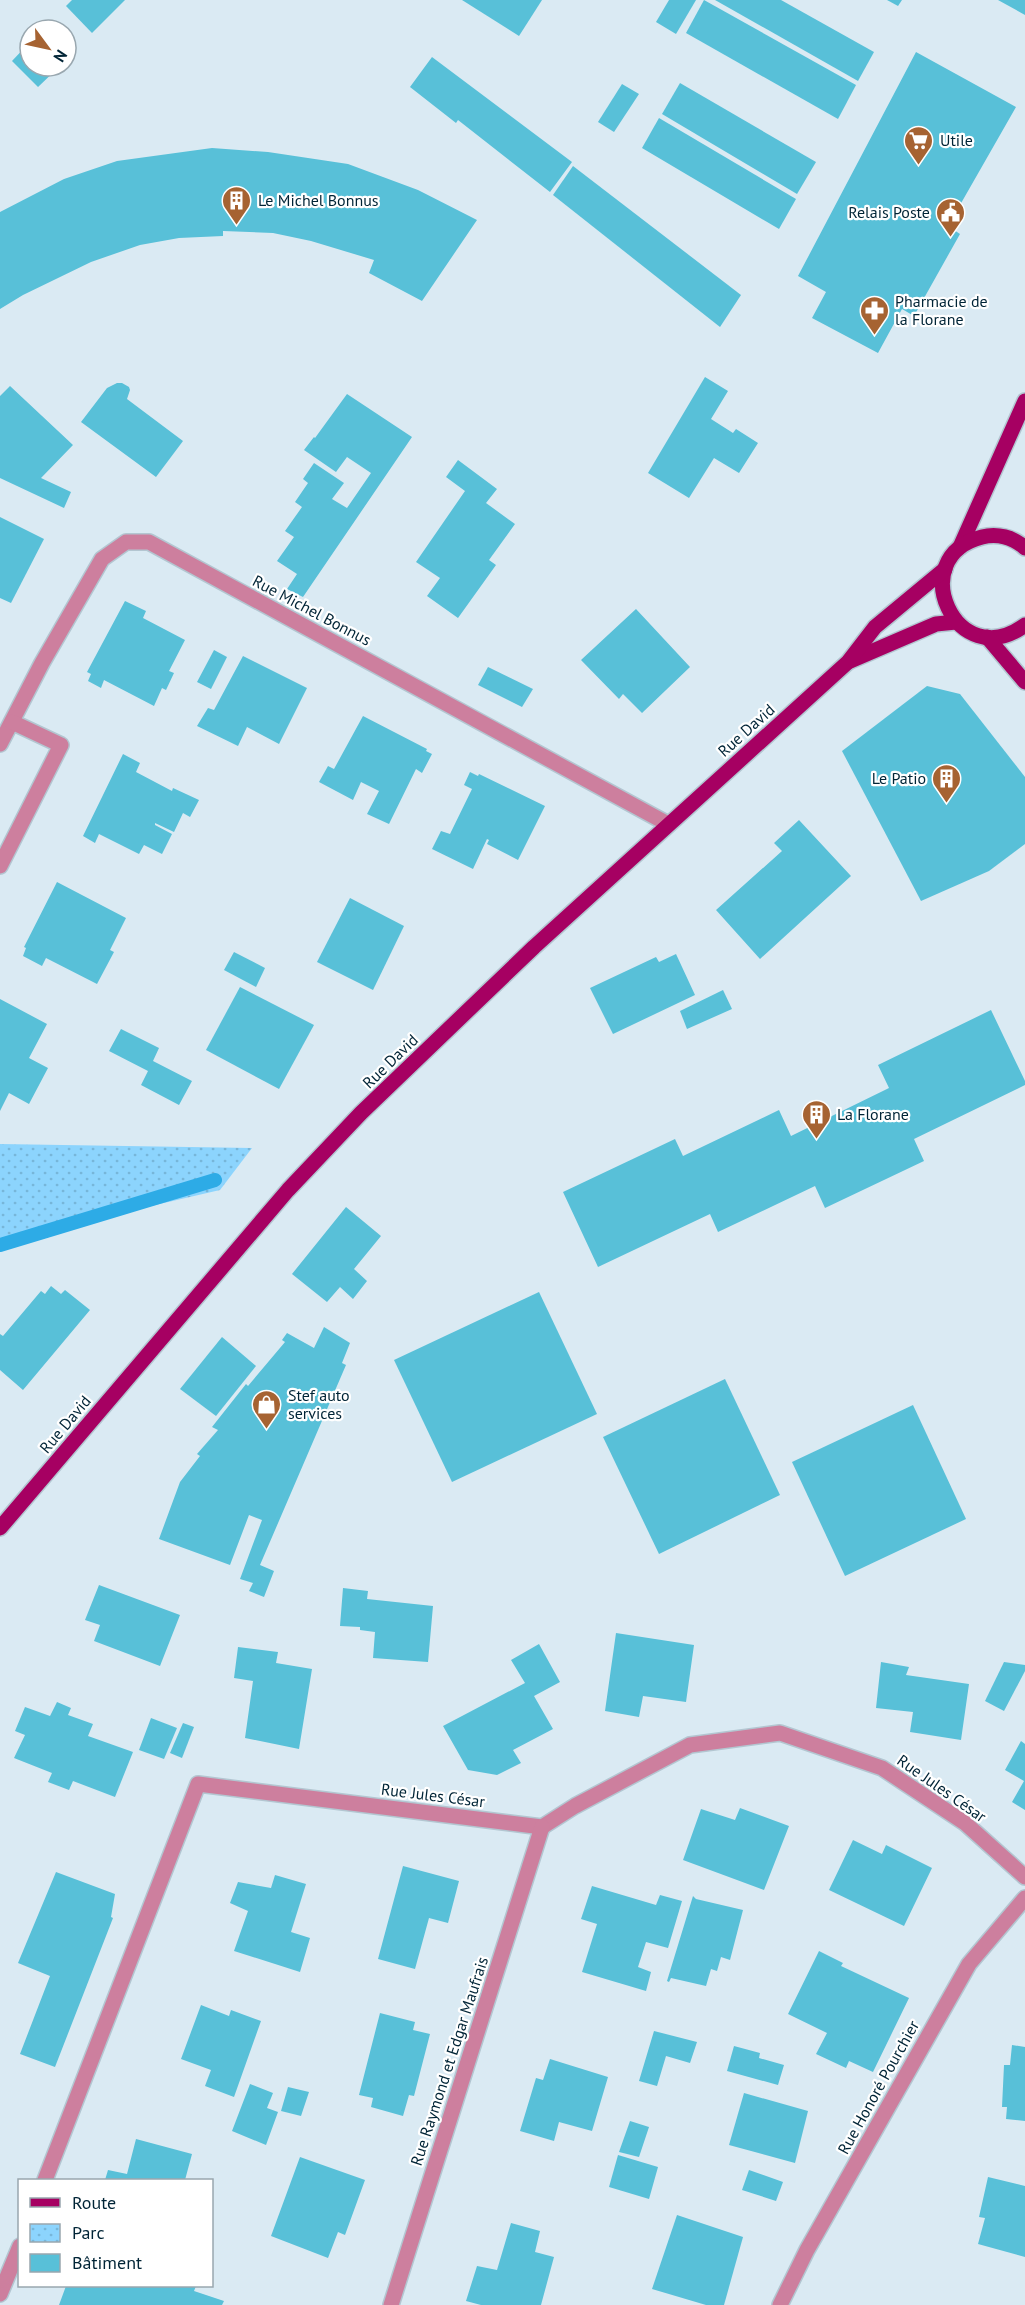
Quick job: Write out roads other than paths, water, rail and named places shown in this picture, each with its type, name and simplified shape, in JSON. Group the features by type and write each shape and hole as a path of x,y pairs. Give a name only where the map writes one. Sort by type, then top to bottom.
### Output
{"main road":[{"path":"960,547 1025,401"},
{"path":"960,547 974,539 989,535 1005,537 1025,548"},
{"name":"Rue David","path":"0,1528 288,1190 378,1096 534,947 848,662 875,627 945,569 960,547"},
{"path":"945,569 942,583 947,610 965,629 987,637 1015,632 1025,625"},
{"name":"Rue David","path":"848,662 936,624 956,622"},
{"path":"987,637 1025,682"}],"street":[{"name":"Rue Michel Bonnus","path":"0,744 42,663 102,559 126,542 149,542 668,824"},
{"path":"0,866 61,745 12,722"},
{"name":"Rue Jules César","path":"46,2179 198,1784 542,1827 575,1806 690,1745 780,1734 882,1768 965,1823 1025,1877"},
{"name":"Rue Raymond et Edgar Maufrais","path":"391,2305 542,1827"},
{"name":"Rue Honoré Pourchier","path":"780,2305 807,2250 969,1964 1025,1898"},
{"path":"0,2294 18,2251"}],"waterway":[{"path":"0,1245 215,1180"}],"place":[{"name":"Utile","path":"919,166"},
{"name":"Le Michel Bonnus","path":"237,226"},
{"name":"Relais Poste","path":"951,238"},
{"name":"Pharmacie de la Florane","path":"874,336"},
{"name":"Le Patio","path":"947,804"},
{"name":"La Florane","path":"816,1140"},
{"name":"Stef auto services","path":"267,1430"}]}
